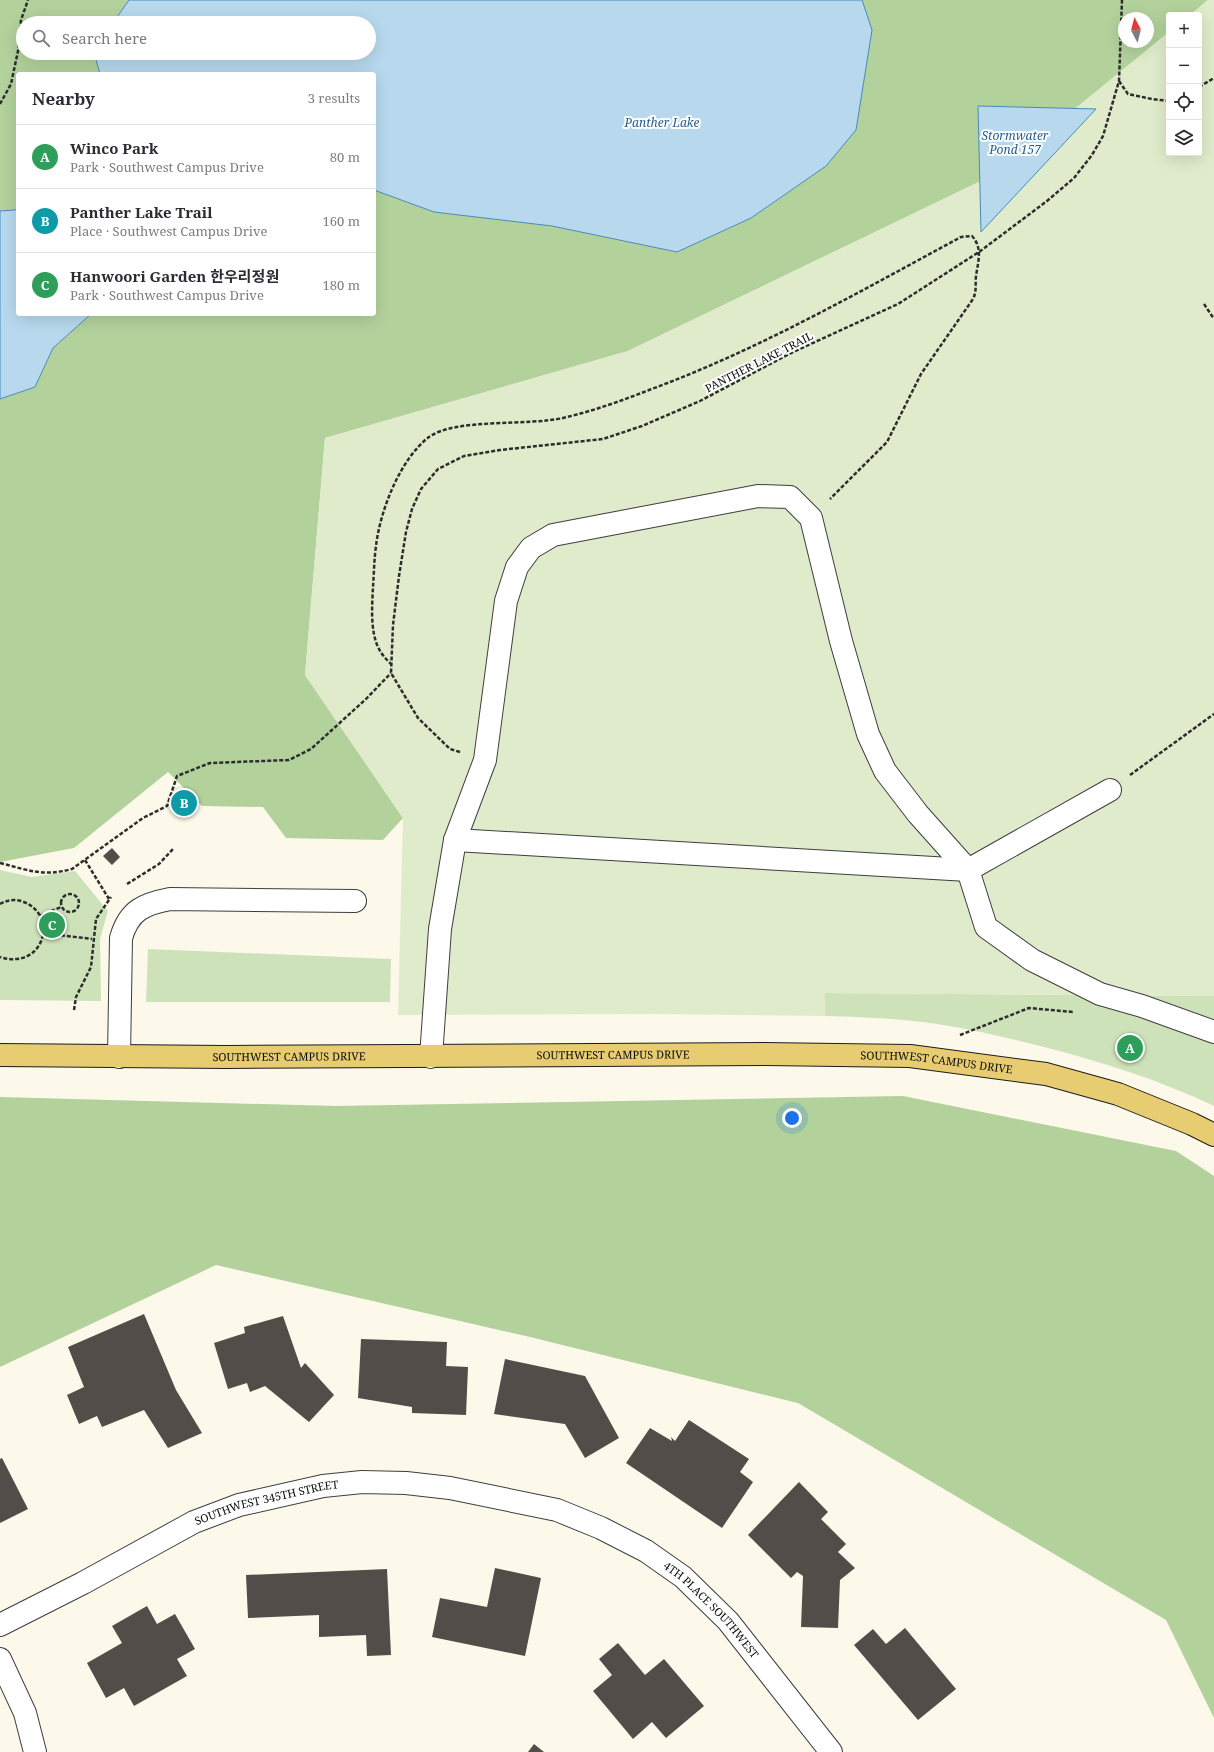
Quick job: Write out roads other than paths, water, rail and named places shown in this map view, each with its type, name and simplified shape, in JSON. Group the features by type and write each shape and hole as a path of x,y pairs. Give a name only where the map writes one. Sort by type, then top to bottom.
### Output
{"main road":[{"name":"SOUTHWEST CAMPUS DRIVE","path":"0,1055 432,1057 757,1054 910,1056 1046,1074 1118,1094 1192,1124 1214,1136"}],"street":[{"path":"432,1057 440,929 455,840 485,760 506,601 517,567 531,548 553,536 758,496 790,497 811,518 841,642 868,734 885,771 918,814 968,870 986,927 1032,960 1100,994 1142,1006 1214,1032"},
{"path":"455,840 968,870 1110,790"},
{"path":"119,1056 121,938 125,924 135,913 149,903 170,899 355,901"},
{"name":"SOUTHWEST 345TH STREET","path":"0,1625 83,1583 194,1522 239,1505 282,1494 323,1486 354,1483 406,1483 450,1488 557,1510"},
{"name":"4TH PLACE SOUTHWEST","path":"557,1510 601,1528 646,1551 683,1577 728,1620 831,1752"},
{"path":"0,1658 25,1713 35,1752"}],"water":[{"name":"Panther Lake","path":"129,0 862,0 872,30 856,130 826,166 751,218 677,252 552,226 434,212 376,191 376,72 99,72 96,60 376,60 376,16 118,16"},
{"name":"Stormwater Pond 157","path":"978,106 1096,109 981,232"},
{"path":"16,209 16,316 89,316 53,348 35,387 0,399 0,211"}],"place":[{"name":"Panther Lake Trail","path":"184,803"},
{"name":"Hanwoori Garden 한우리정원","path":"52,925"},
{"name":"Winco Park","path":"1130,1048"}]}
